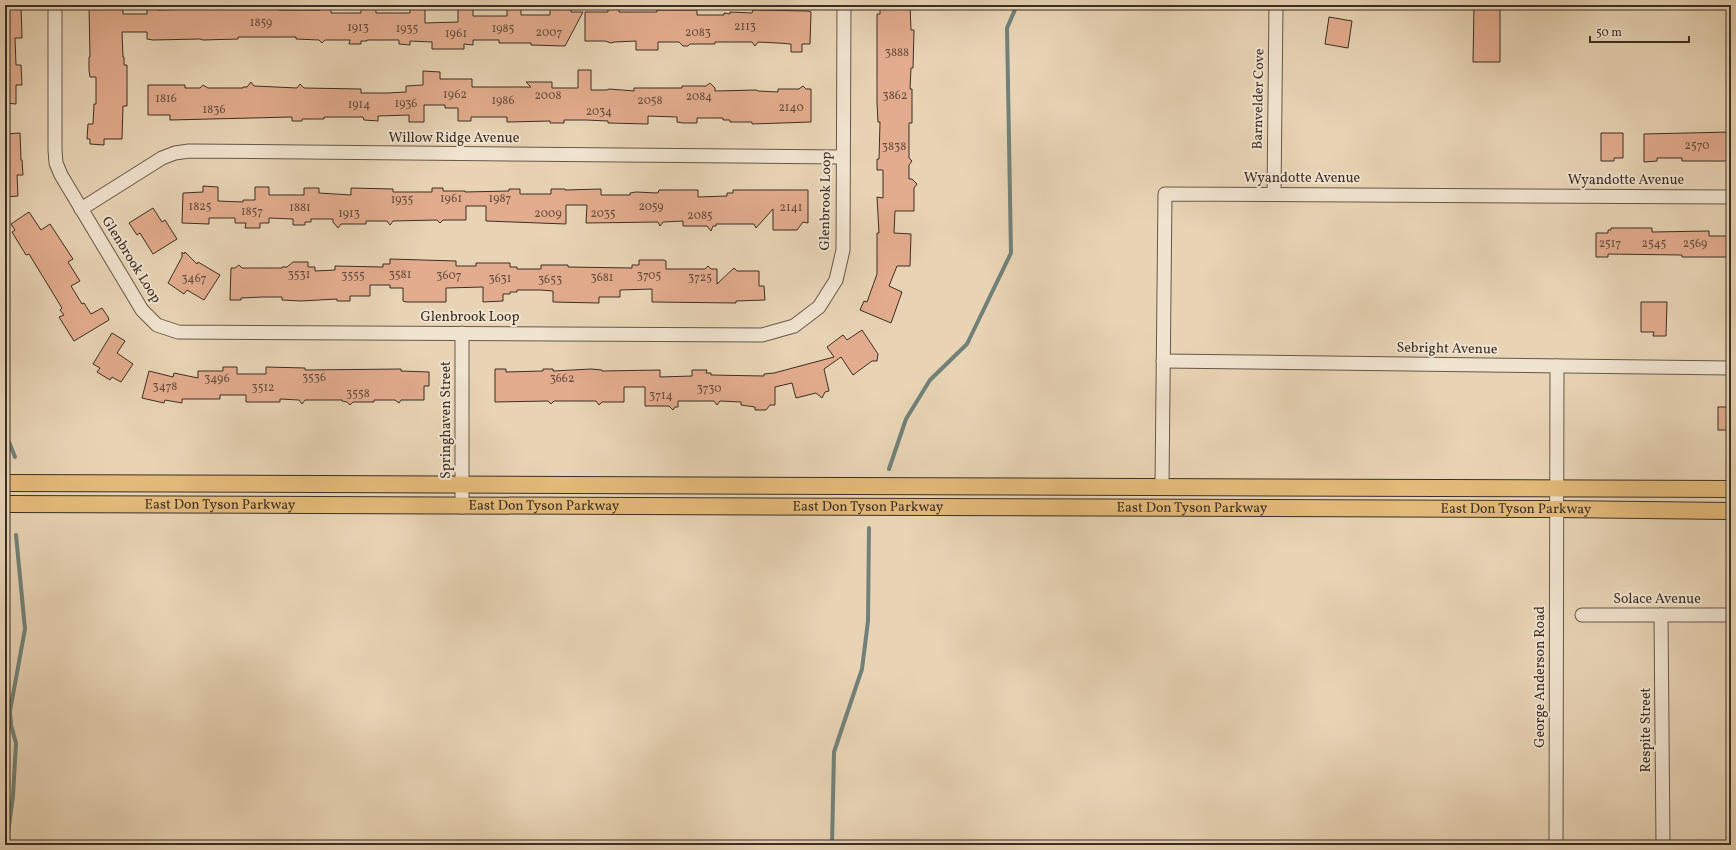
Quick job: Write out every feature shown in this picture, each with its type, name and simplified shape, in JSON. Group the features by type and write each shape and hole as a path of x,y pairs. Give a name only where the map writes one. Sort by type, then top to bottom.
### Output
{"main road":[{"name":"East Don Tyson Parkway","path":"5,483 1556,487 1731,489"},
{"name":"East Don Tyson Parkway","path":"5,504 462,507 1556,509 1731,511"}],"street":[{"name":"Glenbrook Loop","path":"55,5 56,163 61,175 142,310 157,325 178,332 762,335 794,326 819,307 836,280 843,250 844,5"},
{"name":"Barnvelder Cove","path":"1274,194 1276,5"},
{"name":"Willow Ridge Avenue","path":"81,208 162,158 175,153 189,151 843,157"},
{"name":"Wyandotte Avenue","path":"1162,486 1165,194 1731,197"},
{"name":"Springhaven Street","path":"462,333 462,507"},
{"name":"Sebright Avenue","path":"1163,361 1731,368"},
{"name":"George Anderson Road","path":"1556,845 1557,366"},
{"name":"Respite Street","path":"1661,615 1663,845"},
{"name":"Solace Avenue","path":"1582,616 1731,615"}],"building":[{"path":"5,5 21,5 22,38 15,38 16,65 21,65 22,85 16,85 16,104 5,103"},
{"path":"880,5 910,5 911,30 914,30 913,68 911,68 910,89 912,89 912,123 909,123 909,158 912,161 909,165 909,179 912,179 917,184 914,188 914,211 895,211 894,233 911,234 910,266 897,266 889,286 902,292 891,323 860,310 864,301 867,302 877,274 877,233 879,233 877,197 883,198 883,170 877,170 877,159 879,159 880,122 878,122 877,103 877,14 880,14"},
{"path":"1474,5 1500,5 1500,62 1473,62"},
{"path":"89,6 123,6 123,14 147,14 147,8 158,8 158,10 195,9 195,7 206,7 206,9 279,8 279,10 320,10 320,8 331,8 331,13 361,13 361,7 376,8 376,13 410,13 410,7 425,7 425,23 458,22 458,8 473,8 473,16 507,16 507,8 521,8 521,15 550,15 550,9 571,9 571,12 583,12 565,46 531,45 531,43 499,43 499,40 473,40 473,45 464,44 464,49 432,49 432,42 410,41 410,45 399,44 399,40 367,40 361,41 361,44 349,44 350,40 325,40 322,43 319,40 296,39 296,37 238,37 238,39 153,40 147,39 147,32 122,32 124,65 127,65 127,106 123,106 122,139 104,139 104,145 90,144 90,139 87,139 88,124 93,124 94,104 96,104 96,77 90,77 89,70"},
{"path":"608,9 619,9 619,12 697,10 697,15 724,15 724,13 730,14 730,12 752,13 753,10 808,11 811,12 810,44 802,44 802,52 791,52 791,44 758,42 755,46 752,42 715,42 715,44 690,44 688,46 683,46 679,42 658,42 658,50 636,50 636,41 611,43 605,41 585,41 585,12 608,12"},
{"path":"1329,17 1352,21 1348,48 1325,44"},
{"path":"578,70 591,70 591,90 609,89 634,91 634,88 682,88 682,86 706,86 710,83 715,88 715,91 757,90 778,92 778,89 799,89 803,86 806,89 811,89 811,122 752,124 752,122 730,122 730,120 723,120 723,118 697,118 697,123 683,123 677,122 677,117 648,116 648,124 608,123 608,121 586,120 564,120 564,123 550,123 550,121 507,122 507,117 471,117 471,121 458,121 458,108 445,108 445,105 424,105 424,122 409,122 409,115 378,116 378,121 364,120 363,117 324,117 324,119 302,119 302,121 292,121 292,117 170,120 170,115 148,115 148,85 185,85 185,88 200,88 203,85 208,88 243,88 247,87 251,82 254,86 297,88 300,84 304,88 361,89 361,93 388,93 406,92 406,86 423,85 423,71 440,72 440,79 472,79 472,87 531,87 526,82 552,82 552,88 578,88"},
{"path":"1731,132 1731,161 1682,161 1682,158 1657,158 1657,161 1644,162 1644,134"},
{"path":"20,133 23,175 17,175 18,196 5,197 5,134"},
{"path":"1601,133 1623,133 1623,158 1614,158 1614,161 1601,161"},
{"path":"203,186 218,187 218,201 243,202 243,200 255,200 255,187 269,187 269,195 304,195 304,188 319,188 319,193 351,195 351,188 393,189 393,192 432,192 432,188 443,188 443,191 465,192 509,191 509,189 520,189 520,194 551,194 551,189 601,189 601,195 630,195 630,193 636,192 658,193 659,190 698,190 698,197 727,196 727,193 733,193 733,190 808,190 808,223 803,222 797,230 773,230 773,209 756,228 754,224 716,224 716,226 713,226 711,231 707,226 683,226 683,221 663,222 660,226 658,222 586,223 587,205 566,205 566,224 486,221 486,206 466,206 466,220 443,220 440,223 437,220 393,221 390,225 387,221 366,221 366,224 341,224 338,228 333,222 333,219 311,219 311,222 305,222 305,225 293,225 293,219 269,218 269,223 260,223 260,228 245,228 246,223 235,223 235,218 209,218 209,224 182,223 183,193 203,192"},
{"path":"153,208 162,222 165,220 177,239 153,254 140,233 137,235 129,223"},
{"path":"29,212 41,230 50,224 73,259 68,262 80,281 71,286 82,304 84,303 91,314 102,308 108,317 109,320 74,341 59,317 64,315 60,310 62,308 29,254 26,255 12,232 15,230 11,224"},
{"path":"1611,228 1652,228 1652,232 1709,231 1709,236 1731,236 1731,257 1608,254 1608,257 1596,257 1596,233 1608,233 1608,230 1611,230"},
{"path":"182,252 184,254 185,252 197,264 198,262 220,275 204,300 187,290 184,294 168,283 182,257"},
{"path":"390,259 456,261 456,266 476,266 476,263 510,263 510,267 517,267 517,269 541,269 541,265 632,268 632,265 639,265 639,260 664,260 666,261 666,269 705,269 708,266 711,269 717,269 717,284 734,268 737,271 759,271 759,286 764,286 765,300 736,301 736,303 652,302 652,289 620,290 620,297 599,297 599,303 553,302 553,291 541,290 517,290 517,292 510,292 510,294 503,294 503,301 483,302 483,287 446,288 446,302 406,302 403,301 403,288 390,288 390,285 370,285 370,296 350,296 350,301 337,301 337,299 301,301 282,300 282,297 241,298 241,300 230,300 231,268 235,268 239,265 242,268 282,268 287,267 293,262 308,262 308,267 315,267 315,271 335,270 335,266 383,267 383,264 390,264"},
{"path":"1641,302 1667,302 1666,336 1653,336 1654,332 1641,332"},
{"path":"862,330 878,354 877,361 872,361 853,375 841,357 824,369 829,391 825,392 822,398 816,393 796,398 792,383 775,387 775,405 770,405 766,410 755,410 755,407 741,405 741,402 720,401 717,405 714,401 678,401 678,407 675,407 673,410 669,406 645,406 645,387 624,387 624,402 602,402 599,405 596,401 554,401 551,404 548,401 495,402 495,369 506,369 506,372 543,371 543,369 553,369 553,371 591,369 602,371 660,370 660,377 692,376 692,370 707,370 706,373 711,373 711,375 764,376 764,374 774,373 834,357 827,347 843,335 847,340"},
{"path":"112,333 125,341 117,353 133,364 121,382 112,377 110,380 97,372 100,368 93,364"},
{"path":"223,367 237,367 237,374 266,374 266,367 305,368 305,370 401,369 401,371 429,372 429,386 424,386 424,400 401,400 399,403 395,400 374,400 374,402 353,402 350,405 342,400 305,400 302,404 299,400 280,399 280,402 246,402 246,395 220,395 220,399 182,399 182,403 165,400 164,403 142,398 149,371 173,377 174,373 198,378 198,371 223,371"},
{"path":"1718,407 1731,407 1731,430 1718,430"}],"waterway":[{"path":"889,469 906,419 930,380 967,344 1011,253 1007,28 1017,5"},
{"path":"5,432 15,457"},
{"path":"832,845 834,752 862,669 868,621 869,528"},
{"path":"5,843 7,841 13,796 16,743 11,725 10,711 25,629 16,535"}]}
